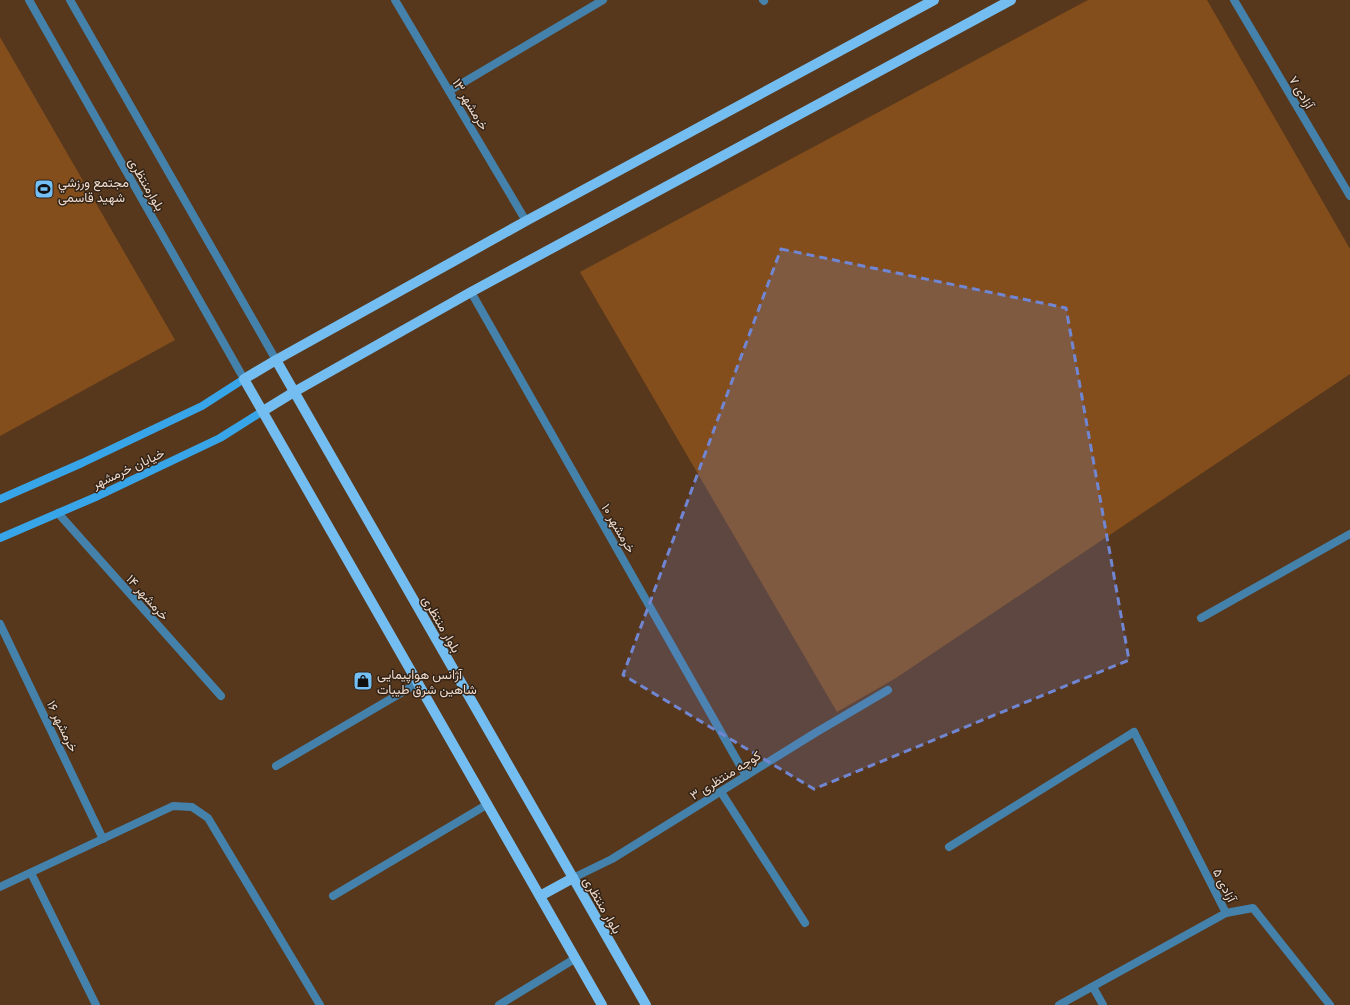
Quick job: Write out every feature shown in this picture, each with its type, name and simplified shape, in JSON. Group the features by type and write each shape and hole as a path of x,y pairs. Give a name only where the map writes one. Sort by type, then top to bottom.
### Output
{"main road":[{"path":"602,1005 244,379 526,221 934,0"},
{"path":"263,411 471,292 1011,0"},
{"name":"بلوار منتظری","path":"276,360 646,1005"},
{"name":"خیابان خرمشهر","path":"0,499 82,463 202,406 244,379"},
{"name":"خیابان خرمشهر","path":"0,538 98,496 220,438 263,411"},
{"path":"540,896 573,878"}],"street":[{"name":"بلوارمنتظری","path":"29,0 244,379"},
{"name":"بلوارمنتظری","path":"70,0 276,360"},
{"name":"خرمشهر ۱۳","path":"395,0 526,221"},
{"path":"449,91 603,0"},
{"name":"آزادی ۷","path":"1234,0 1350,196"},
{"name":"خرمشهر ۱۰","path":"471,292 746,776"},
{"name":"خرمشهر ۱۴","path":"58,513 221,696"},
{"path":"1202,618 1350,534"},
{"name":"خرمشهر ۱۶","path":"0,624 104,839"},
{"path":"276,766 418,683"},
{"name":"کوچه منتظری ۳","path":"573,878 612,859 888,690"},
{"name":"آزادی ۵","path":"949,847 1134,732 1226,914 1253,908 1330,1005"},
{"path":"721,792 804,923"},
{"path":"333,896 488,804"},
{"path":"0,887 173,806 192,807 208,818 320,1005"},
{"path":"31,873 96,1005"},
{"path":"1059,1005 1226,914"},
{"path":"499,1005 576,958"},
{"path":"1093,987 1103,1005"}],"highlighted area":[{"path":"781,249 1066,308 1129,660 814,789 623,675"}],"shaded area":[{"path":"1088,0 1207,0 1350,249 1350,374 896,678 837,712 580,272"},
{"name":"مجتمع ورزشي شهید قاسمی","path":"0,37 175,340 0,436"}],"place":[{"name":"مجتمع ورزشي شهید قاسمی","path":"44,189"},
{"name":"آژانس هواپیمایی شاهین شرق طیبات","path":"363,681"}]}
